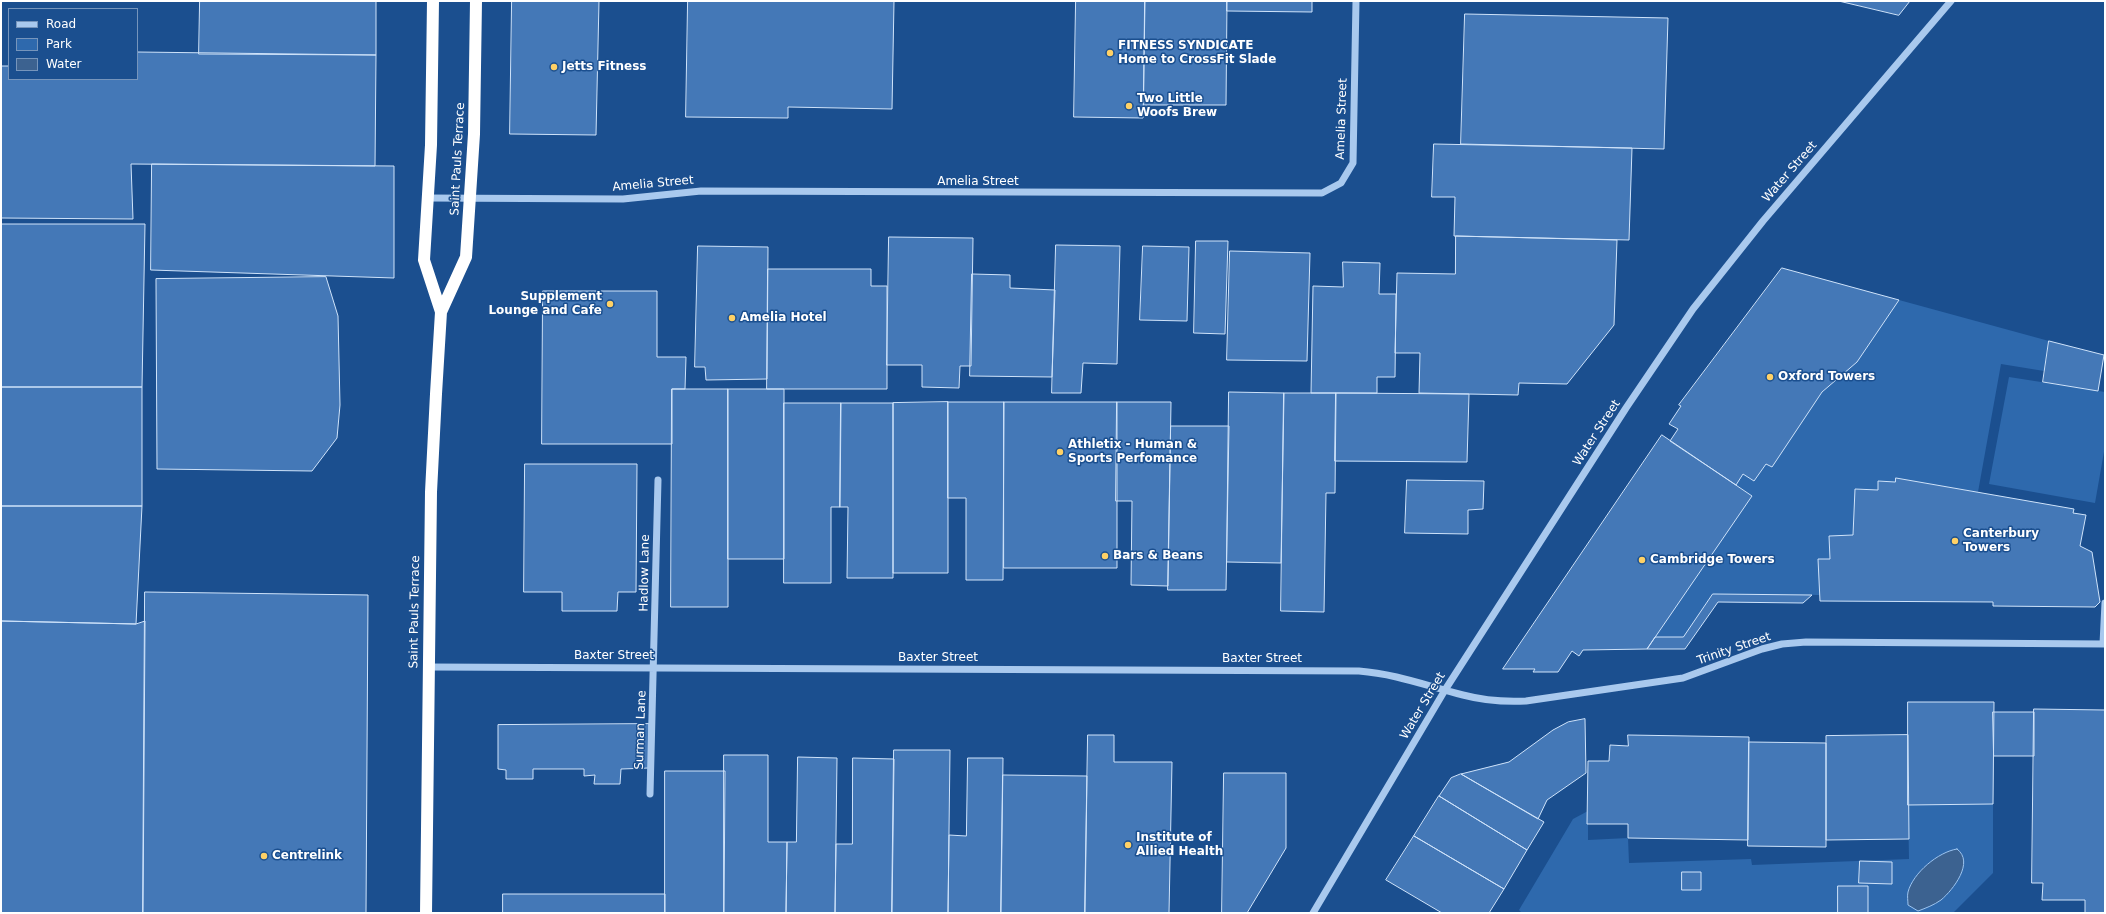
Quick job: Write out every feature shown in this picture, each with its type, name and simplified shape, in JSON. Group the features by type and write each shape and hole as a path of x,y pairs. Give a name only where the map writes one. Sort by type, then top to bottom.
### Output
{"highway":[{"name":"Saint Pauls Terrace","path":"433,1 431,145 424,260 441,312"},
{"name":"Saint Pauls Terrace","path":"426,913 431,492 441,312 466,257 474,134 476,1"}],"street":[{"name":"Amelia Street","path":"427,198 623,199 701,191 1322,193 1340,183 1353,163 1356,1"},
{"name":"Water Street","path":"1313,913 1445,690 1626,408 1693,309 1763,221 1951,1"},
{"name":"Hadlow Lane","path":"654,668 658,480"},
{"path":"2104,644 2105,603"},
{"name":"Trinity Street","path":"1445,690 1464,696 1509,702 1526,701 1683,678 1762,649 1782,644 1806,642 2104,644"},
{"name":"Baxter Street","path":"428,667 1359,671 1391,674 1445,690"},
{"name":"Surman Lane","path":"650,794 654,668"}],"green space":[{"path":"1899,300 2049,341 2044,371 2001,364 1978,492 1896,478 1895,482 1879,481 1878,490 1855,489 1853,535 1829,536 1830,559 1819,559 1820,595 1713,594 1683,637 1655,637 1752,496 1736,485 1743,474 1754,481 1766,464 1772,467 1822,392 1857,362"},
{"path":"2009,377 2105,392 2105,446 2095,503 1989,484"},
{"path":"1993,804 1993,873 1953,913 1522,913 1519,910 1573,819 1588,811 1588,840 1628,838 1629,863 1751,859 1752,865 1909,859 1908,805"}],"water":[{"path":"1957,849 1962,855 1964,861 1963,868 1951,890 1938,902 1918,911 1908,905 1908,892 1911,885 1927,864 1942,854"}],"building":[{"path":"200,1 376,1 376,55 199,54"},
{"name":"Jetts Fitness","path":"512,1 599,1 596,135 510,134"},
{"path":"688,1 894,1 892,109 788,107 788,118 686,117"},
{"name":"FITNESS SYNDICATE Home to CrossFit Slade","path":"1076,1 1145,1 1143,118 1074,117"},
{"path":"1145,1 1227,1 1226,105 1144,105"},
{"path":"1227,1 1312,1 1312,12 1227,11"},
{"path":"1839,1 1910,1 1899,15"},
{"path":"1465,14 1668,18 1664,149 1461,144"},
{"path":"138,52 376,55 375,166 131,164 133,219 1,218 1,66 8,66 8,80 138,80"},
{"path":"1434,144 1632,148 1629,240 1454,236 1455,197 1432,197"},
{"path":"152,164 394,166 394,278 151,270"},
{"path":"1,224 145,224 142,387 1,387"},
{"path":"1456,236 1617,240 1614,325 1567,384 1519,383 1518,395 1419,393 1420,353 1395,353 1397,273 1455,274"},
{"path":"889,237 973,238 971,366 960,366 959,388 922,387 922,365 887,365"},
{"path":"1196,241 1228,241 1225,334 1194,333"},
{"path":"1056,245 1120,246 1117,364 1083,363 1081,393 1052,393"},
{"name":"Amelia Hotel","path":"698,246 768,247 767,379 706,380 705,367 695,367"},
{"path":"1143,246 1189,247 1187,321 1140,320"},
{"path":"1230,251 1310,253 1307,361 1227,360"},
{"path":"1343,262 1380,263 1379,294 1396,294 1395,377 1377,377 1377,393 1311,393 1313,286 1343,287"},
{"name":"Oxford Towers","path":"1782,268 1899,300 1857,362 1822,392 1772,467 1766,464 1754,481 1743,474 1736,485 1670,441 1678,429 1669,424 1681,406 1679,405"},
{"path":"768,269 871,269 871,286 887,286 887,389 767,389"},
{"path":"972,274 1010,275 1010,288 1055,290 1052,377 970,376"},
{"path":"326,277 338,316 340,405 337,438 312,471 157,469 156,279"},
{"path":"543,291 657,291 657,357 686,357 685,389 672,389 672,444 542,444"},
{"path":"2049,341 2104,355 2098,391 2043,382"},
{"path":"1,387 142,387 142,506 1,506"},
{"path":"672,389 728,389 728,607 671,607"},
{"path":"728,389 784,389 784,559 728,559"},
{"path":"1229,392 1284,393 1281,563 1227,562"},
{"path":"1284,393 1336,393 1335,493 1326,493 1324,612 1281,611"},
{"path":"1336,393 1469,394 1467,462 1335,461"},
{"path":"948,402 1004,402 1003,580 966,580 966,498 948,498"},
{"path":"948,402 948,573 893,573 893,403"},
{"name":"Athletix - Human & Sports Perfomance","path":"1004,402 1117,402 1117,568 1004,568"},
{"path":"1117,402 1171,402 1168,586 1131,585 1132,501 1116,501"},
{"path":"784,403 841,403 840,507 831,507 831,583 784,583"},
{"path":"841,403 893,403 893,578 847,578 848,507 840,507"},
{"path":"1171,426 1229,426 1226,590 1168,590"},
{"name":"Cambridge Towers","path":"1662,435 1752,496 1647,649 1583,650 1579,656 1572,651 1558,672 1533,672 1535,669 1503,669"},
{"path":"525,464 637,464 636,592 618,592 617,611 562,611 562,592 524,592"},
{"name":"Canterbury Towers","path":"1896,478 2074,509 2073,513 2086,515 2080,546 2092,552 2100,602 2095,607 1993,606 1993,602 1820,601 1818,559 1830,559 1829,536 1853,535 1855,489 1878,490 1878,481 1895,482"},
{"path":"1407,480 1484,481 1483,509 1468,510 1468,534 1405,533"},
{"path":"1,506 142,506 136,624 1,621"},
{"path":"145,592 368,595 366,913 143,913"},
{"path":"1713,594 1812,595 1803,603 1718,602 1685,649 1647,649 1655,637 1683,637"},
{"path":"1,621 136,624 145,621 143,913 1,913"},
{"path":"1908,702 1994,702 1993,804 1908,805"},
{"path":"2034,709 2105,710 2105,913 2085,913 2085,900 2042,900 2043,883 2032,883"},
{"path":"1993,712 2034,712 2034,756 1994,756"},
{"path":"1585,719 1586,773 1547,800 1538,819 1461,774 1509,762 1553,730 1568,722"},
{"path":"649,724 649,768 621,769 620,784 594,784 595,775 584,776 584,769 533,769 533,779 506,779 506,770 498,769 498,725"},
{"name":"Institute of Allied Health","path":"1088,735 1114,735 1114,762 1172,762 1169,913 1085,913"},
{"path":"1628,735 1749,737 1748,840 1628,838 1628,824 1587,824 1588,761 1609,761 1610,745 1628,746"},
{"path":"1908,735 1909,839 1826,840 1826,736"},
{"path":"1749,742 1826,743 1826,847 1748,846"},
{"path":"894,750 950,750 948,913 892,913"},
{"path":"724,755 768,755 768,842 787,842 786,913 724,913"},
{"path":"798,757 837,758 835,913 786,913 787,842 796,842"},
{"path":"853,758 894,759 892,913 835,913 836,844 852,844"},
{"path":"968,758 1003,758 1001,913 948,913 949,835 966,836"},
{"path":"665,771 725,771 724,913 665,913"},
{"path":"1224,773 1286,773 1286,848 1247,913 1222,913"},
{"path":"1461,774 1544,822 1527,850 1439,796 1451,778"},
{"path":"1003,775 1087,776 1085,913 1001,913"},
{"path":"1439,796 1527,850 1504,889 1414,836"},
{"path":"1414,836 1504,889 1489,913 1442,913 1386,880"},
{"path":"1860,861 1892,862 1892,884 1859,883"},
{"path":"1682,872 1701,872 1701,890 1682,890"},
{"path":"1838,886 1868,886 1868,913 1838,913"},
{"path":"503,894 665,894 665,913 503,913"}],"place":[{"name":"FITNESS SYNDICATE Home to CrossFit Slade","path":"1110,53"},
{"name":"Jetts Fitness","path":"554,67"},
{"name":"Two Little Woofs Brew","path":"1129,106"},
{"name":"Supplement Lounge and Cafe","path":"610,304"},
{"name":"Amelia Hotel","path":"732,318"},
{"name":"Oxford Towers","path":"1770,377"},
{"name":"Athletix - Human & Sports Perfomance","path":"1060,452"},
{"name":"Canterbury Towers","path":"1955,541"},
{"name":"Bars & Beans","path":"1105,556"},
{"name":"Cambridge Towers","path":"1642,560"},
{"name":"Institute of Allied Health","path":"1128,845"},
{"name":"Centrelink","path":"264,856"}]}
